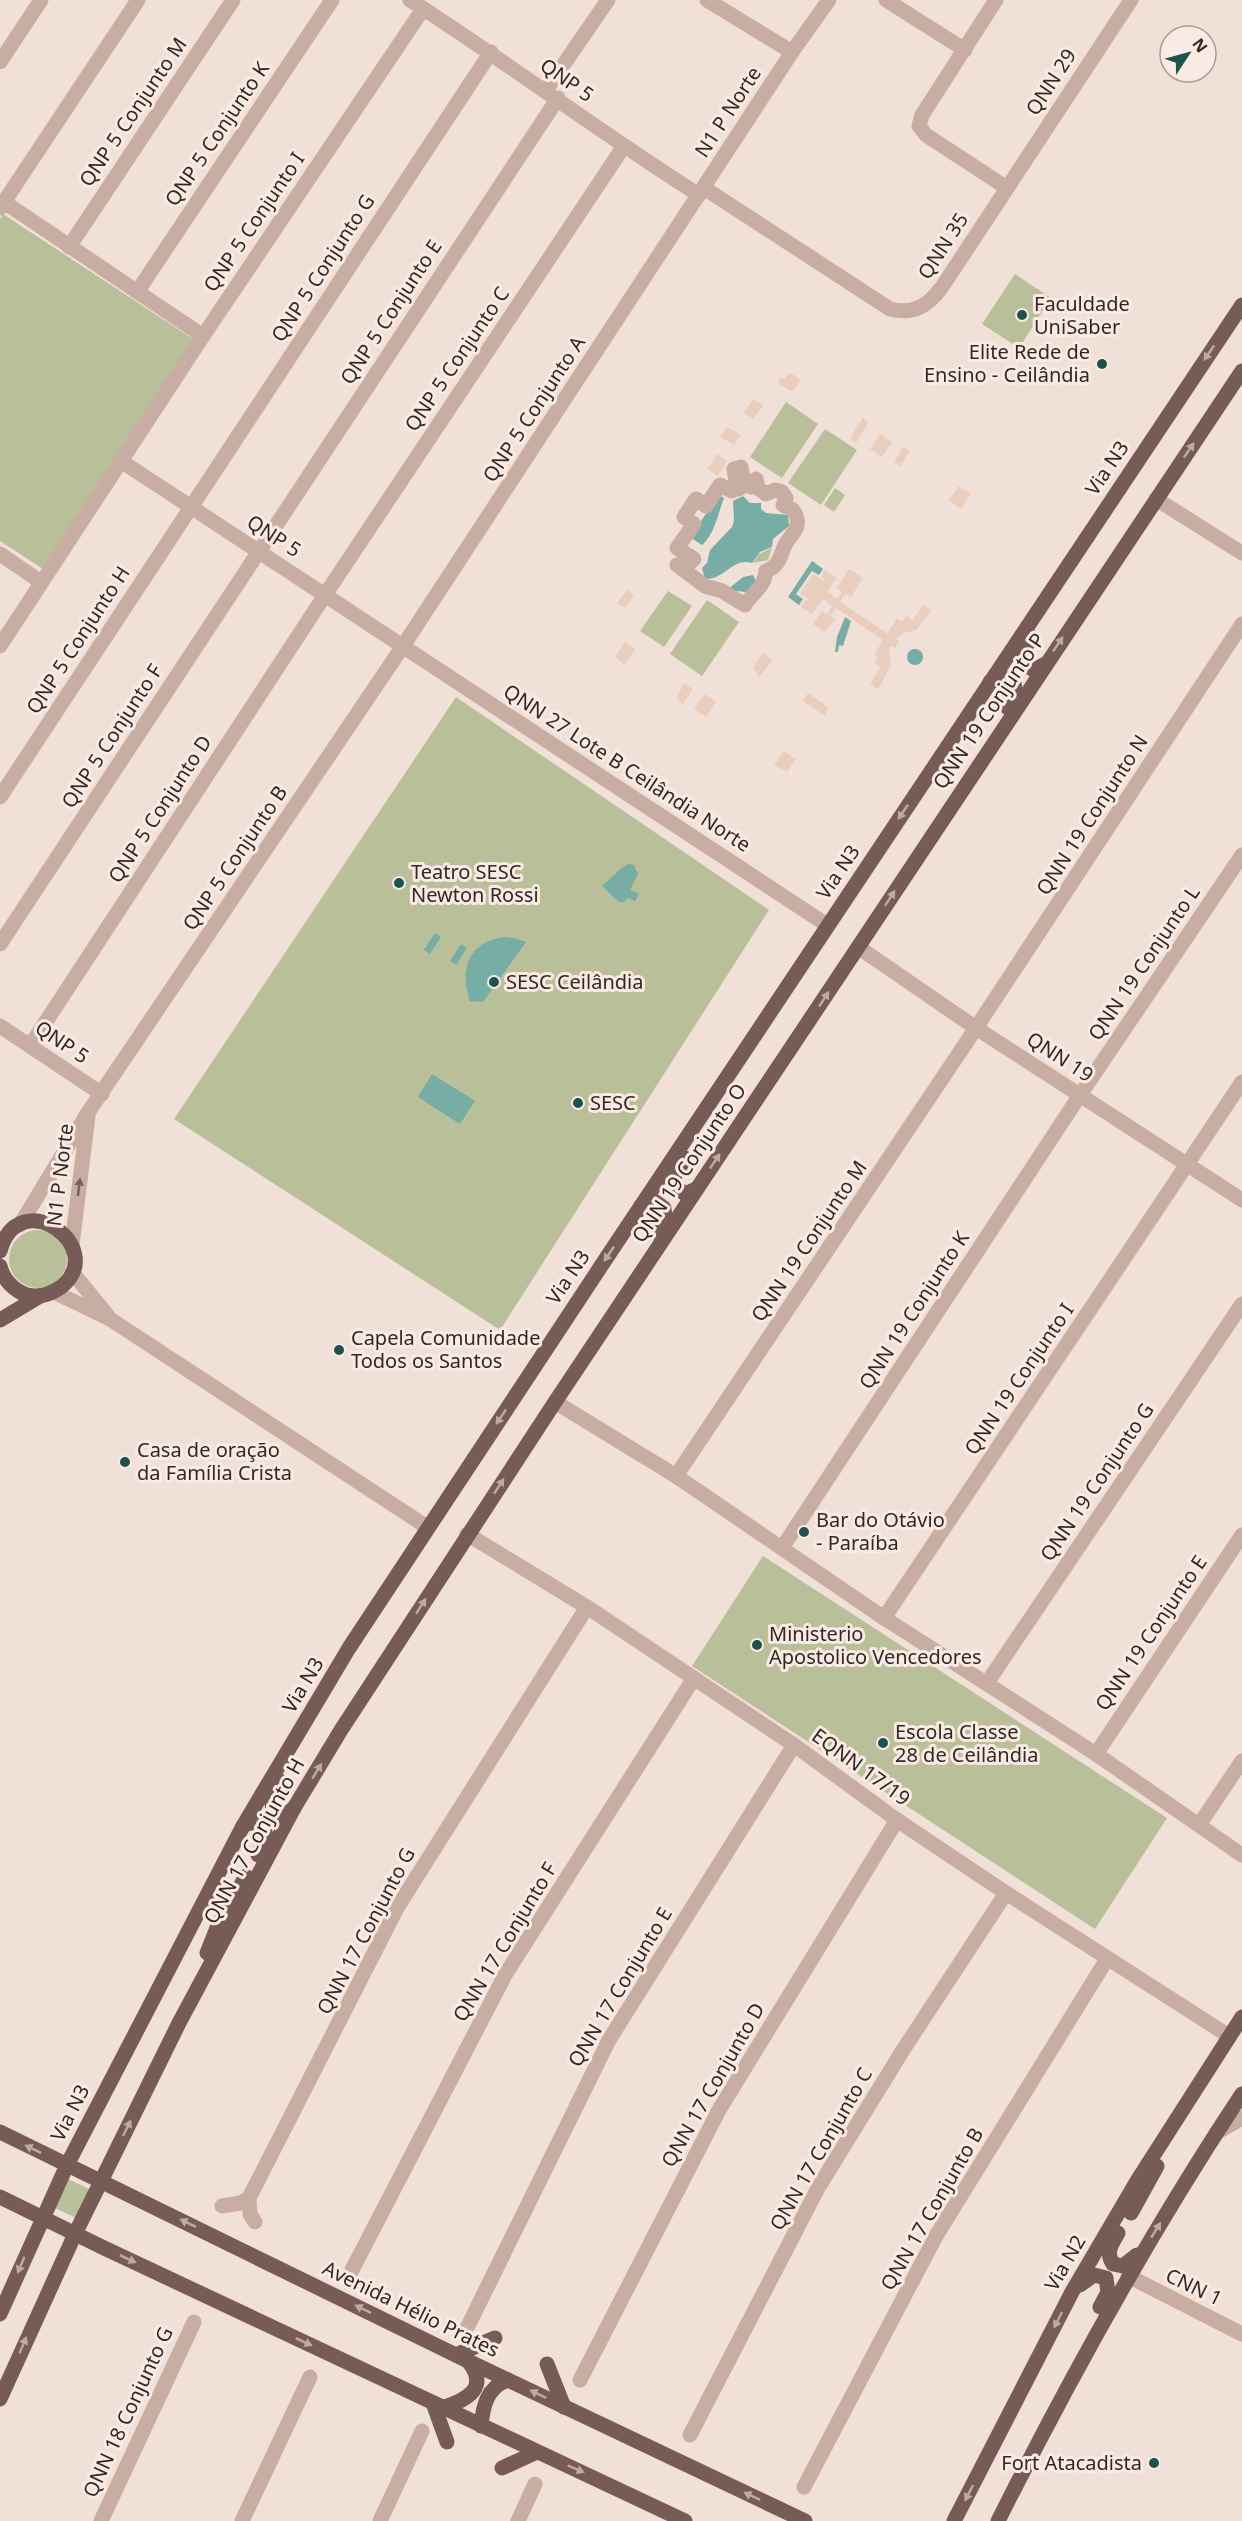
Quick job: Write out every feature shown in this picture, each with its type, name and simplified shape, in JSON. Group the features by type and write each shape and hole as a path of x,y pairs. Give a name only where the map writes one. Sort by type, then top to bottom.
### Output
{"main road":[{"name":"Via N3","path":"0,2314 67,2165 243,1826 349,1648 427,1527 752,1043 807,956 1242,304"},
{"path":"1156,499 1242,371"},
{"name":"QNN 19 Conjunto P","path":"858,947 1156,499"},
{"path":"1045,664 1038,669 1029,669 1023,663 1022,654 1068,584 1098,520"},
{"path":"945,816 960,775 1014,698 1016,688 1011,680 1002,677 990,682"},
{"name":"QNN 19 Conjunto O","path":"555,1402 858,947"},
{"path":"696,1189 689,1193 678,1190 673,1182 675,1173 786,1007 807,956"},
{"path":"533,1435 555,1383 665,1218 664,1208 658,1202 649,1201 641,1206"},
{"path":"0,1250 10,1227 32,1221 44,1222 56,1226 65,1234 72,1245 74,1263 65,1284 0,1320"},
{"path":"0,1269 16,1290 28,1295 47,1294"},
{"path":"467,1534 555,1402"},
{"name":"QNN 17 Conjunto H","path":"101,2181 179,2023 294,1808 341,1730 467,1534"},
{"path":"294,1808 288,1813 280,1813 272,1805 272,1798 349,1648"},
{"path":"179,2023 217,1928 265,1842 266,1833 261,1825 252,1822 243,1826"},
{"path":"1229,2036 1242,2017"},
{"name":"Via N2","path":"954,2521 1072,2292 1229,2036"},
{"path":"998,2521 1043,2432 1128,2276 1242,2094"},
{"path":"1144,2249 1123,2266 1113,2264 1109,2255 1110,2247 1149,2183 1187,2103"},
{"name":"Avenida Hélio Prates","path":"0,2132 462,2358 805,2521"},
{"path":"0,2399 101,2181"},
{"path":"0,2197 685,2521"},
{"path":"1043,2432 1059,2381 1108,2292 1109,2286 1106,2278 1094,2275 1072,2292"},
{"path":"437,2405 461,2402 471,2395 476,2386 476,2371 462,2358 495,2338"},
{"path":"547,2364 564,2407"},
{"path":"481,2426 484,2402 499,2383 508,2380"},
{"path":"437,2405 447,2442"},
{"path":"502,2468 537,2452"}],"street":[{"path":"0,62 42,0"},
{"path":"138,0 2,205 203,336"},
{"name":"QNP 5 Conjunto M","path":"69,247 233,0"},
{"name":"QNP 5 Conjunto K","path":"137,292 332,0"},
{"name":"QNP 5 Conjunto E","path":"259,550 552,94 608,0"},
{"name":"N1 P Norte","path":"702,191 792,52 829,0"},
{"path":"885,0 965,50"},
{"path":"996,0 919,122 920,130 1006,188"},
{"name":"QNN 29","path":"1006,188 1131,0"},
{"path":"715,2 792,52"},
{"name":"QNP 5","path":"416,4 491,52 624,146 702,191"},
{"name":"QNP 5 Conjunto I","path":"0,646 416,4"},
{"name":"QNP 5 Conjunto G","path":"190,507 491,52"},
{"name":"QNP 5 Conjunto C","path":"325,595 624,146"},
{"name":"QNN 35","path":"702,191 890,309 910,311 925,306 934,298 1006,188"},
{"name":"QNP 5 Conjunto A","path":"403,646 702,191"},
{"name":"QNP 5","path":"121,461 403,646"},
{"path":"741,467 743,478 739,489 746,484 751,487 756,479 758,488 766,494 775,490 782,492 786,498 783,505 790,507 796,513 795,534 786,544 780,561 765,571 765,578 760,588 747,599 745,605 722,591 705,586 676,566 690,563 694,559 677,548 694,524 684,517 696,499 706,506 720,485 732,490 736,480 734,469 741,467"},
{"path":"1156,499 1242,553"},
{"name":"QNP 5 Conjunto H","path":"0,796 190,507"},
{"name":"QNP 5 Conjunto F","path":"0,944 259,550"},
{"path":"0,554 41,582"},
{"name":"QNP 5 Conjunto D","path":"30,1046 325,595"},
{"name":"QNN 19 Conjunto N","path":"976,1028 1242,624"},
{"name":"QNN 27 Lote B Ceilândia Norte","path":"403,646 827,926"},
{"name":"QNP 5 Conjunto B","path":"102,1094 403,646"},
{"name":"QNN 19 Conjunto L","path":"1080,1095 1242,855"},
{"name":"QNN 19","path":"858,947 976,1028 1242,1200"},
{"name":"QNP 5","path":"0,1026 102,1094"},
{"name":"QNN 19 Conjunto M","path":"676,1476 976,1028"},
{"name":"QNN 19 Conjunto I","path":"884,1618 1242,1082"},
{"name":"N1 P Norte","path":"10,1227 102,1094"},
{"name":"QNN 19 Conjunto K","path":"783,1548 1080,1095"},
{"name":"N1 P Norte","path":"72,1245 89,1110"},
{"path":"72,1272 110,1319"},
{"path":"47,1294 110,1319 427,1527"},
{"name":"QNN 19 Conjunto G","path":"987,1683 1242,1305"},
{"path":"555,1402 676,1476 884,1618 1096,1754 1242,1855"},
{"name":"EQNN 17/19","path":"467,1534 587,1607 794,1745 897,1820 1006,1893 1229,2036"},
{"name":"QNN 19 Conjunto E","path":"1096,1754 1242,1535"},
{"name":"QNN 17 Conjunto G","path":"249,2198 397,1908 587,1607"},
{"name":"QNN 17 Conjunto F","path":"352,2270 505,1974 694,1678"},
{"name":"QNN 17 Conjunto E","path":"468,2326 609,2040 794,1745"},
{"path":"1199,1825 1242,1761"},
{"name":"QNN 17 Conjunto D","path":"580,2380 718,2110 897,1820"},
{"name":"QNN 17 Conjunto C","path":"690,2435 818,2188 903,2050 1006,1893"},
{"name":"QNN 17 Conjunto B","path":"804,2487 936,2236 1107,1959"},
{"path":"1216,2133 1242,2118"},
{"path":"222,2206 240,2203 249,2198 250,2214 255,2222"},
{"name":"CNN 1","path":"1128,2276 1242,2334"},
{"name":"QNN 18 Conjunto G","path":"100,2521 194,2322"},
{"path":"243,2521 310,2377"},
{"path":"380,2521 422,2431"},
{"path":"518,2521 535,2484"}],"green space":[{"path":"3,214 193,339 43,569 0,541 0,219"},
{"path":"1015,274 1051,298 1019,348 982,324"},
{"path":"786,402 818,424 782,478 750,457"},
{"path":"825,429 857,450 821,505 788,483"},
{"path":"835,488 845,495 834,512 824,505"},
{"path":"772,548 768,560 753,563 759,554"},
{"path":"668,591 692,606 664,647 640,631"},
{"path":"707,600 739,622 702,676 670,654"},
{"name":"SESC Ceilândia","path":"456,697 769,910 500,1330 174,1119"},
{"path":"32,1230 44,1230 59,1238 67,1253 67,1265 59,1280 44,1288 32,1288 17,1280 9,1265 9,1253 17,1238"},
{"path":"763,1556 1167,1818 1095,1929 692,1666"},
{"path":"66,2178 89,2189 76,2218 53,2207"}],"shaded area":[{"path":"789,372 801,380 792,392 778,383 781,377 785,379"},
{"path":"753,399 763,405 753,419 744,413"},
{"path":"863,417 868,423 856,443 850,438"},
{"path":"727,427 741,435 734,445 720,437"},
{"path":"880,434 892,442 882,457 870,449"},
{"path":"903,447 910,451 900,466 894,462"},
{"path":"717,454 727,461 718,476 707,469"},
{"path":"959,486 971,494 961,509 949,500"},
{"path":"849,569 863,578 851,597 845,594 840,602 887,633 897,619 902,622 906,616 913,620 923,605 931,610 917,630 903,633 896,639 899,641 895,648 891,646 889,651 891,666 878,689 870,684 881,667 874,663 878,657 874,655 883,640 836,608 830,616 835,620 825,632 813,624 822,611 827,614 832,606 823,599 812,614 801,607 806,600 811,601 800,594 813,574 824,581 825,579 821,577 825,570 837,578 827,592 837,599 842,592 837,588"},
{"path":"627,590 634,595 625,608 617,603"},
{"path":"625,642 635,649 625,665 615,657"},
{"path":"763,653 773,660 759,677 753,667"},
{"path":"684,683 693,689 683,704 676,699"},
{"path":"808,693 828,707 825,716 803,701"},
{"path":"704,694 716,702 706,717 694,709"},
{"path":"783,751 796,759 787,772 774,765"}],"water":[{"path":"719,495 724,498 718,517 710,535 702,545 690,537"},
{"path":"743,496 750,503 761,503 761,509 766,513 788,515 789,526 773,539 772,547 760,552 752,563 739,563 718,576 705,579 702,568 707,563 710,550 732,527 733,501"},
{"path":"812,561 823,569 819,575 812,571 796,594 803,599 799,605 788,597"},
{"path":"753,575 757,583 746,592 727,590 743,577"},
{"path":"845,617 851,621 843,646 839,645 838,652 835,652 837,637"},
{"path":"912,649 918,649 923,657 921,663 912,665 907,660 907,654"},
{"path":"629,864 634,865 638,874 630,890 639,894 635,901 628,898 624,902 619,902 602,886"},
{"path":"435,933 441,937 430,954 424,950"},
{"path":"503,937 526,942 483,1002 470,1001 466,979 469,960 482,945"},
{"path":"461,944 467,948 456,965 450,961"},
{"path":"432,1074 475,1101 460,1124 418,1097"}],"place":[{"name":"Faculdade UniSaber","path":"1022,315"},
{"name":"Elite Rede de Ensino - Ceilândia","path":"1102,364"},
{"name":"Teatro SESC Newton Rossi","path":"399,883"},
{"name":"SESC Ceilândia","path":"494,982"},
{"name":"SESC","path":"578,1103"},
{"name":"Capela Comunidade Todos os Santos","path":"339,1350"},
{"name":"Casa de oração da Família Crista","path":"125,1462"},
{"name":"Bar do Otávio - Paraíba","path":"804,1532"},
{"name":"Ministerio Apostolico Vencedores","path":"757,1645"},
{"name":"Escola Classe 28 de Ceilândia","path":"883,1743"},
{"name":"Fort Atacadista","path":"1154,2463"}]}
